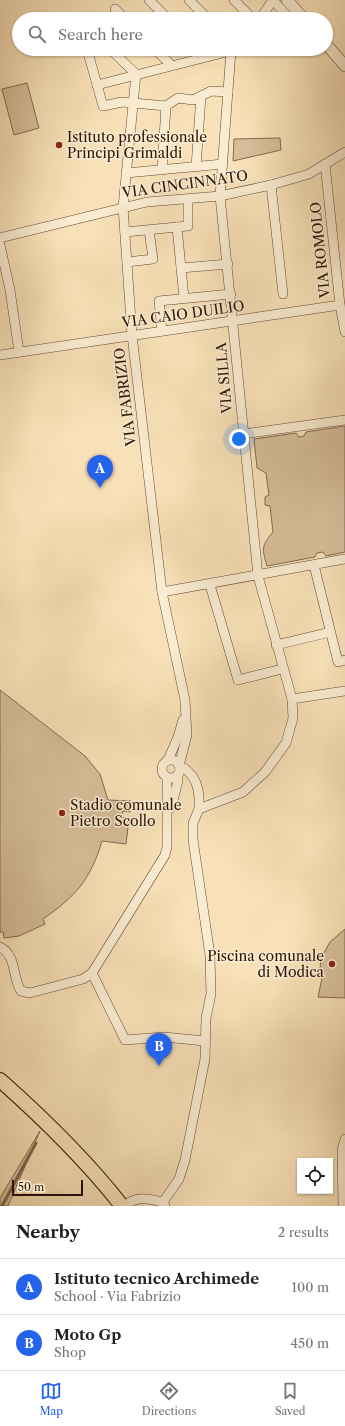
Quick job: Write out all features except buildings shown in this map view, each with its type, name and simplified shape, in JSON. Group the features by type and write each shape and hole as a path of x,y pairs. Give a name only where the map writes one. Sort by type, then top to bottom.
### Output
{"main road":[{"path":"0,1080 76,1152 122,1206"}],"street":[{"path":"149,0 161,12"},
{"path":"189,0 201,12"},
{"path":"234,0 246,12"},
{"path":"265,12 273,0 284,12"},
{"path":"287,0 298,12"},
{"path":"115,9 118,12"},
{"path":"333,52 345,66"},
{"path":"89,56 103,106 122,102 166,106 178,98 193,100 211,91 228,92"},
{"path":"117,56 136,74"},
{"path":"162,56 171,65"},
{"path":"97,85 209,56"},
{"name":"VIA SILLA","path":"199,809 243,792 265,772 286,743 292,718 292,699 282,669 258,576 243,434 234,321 220,196 228,92 235,56"},
{"name":"VIA FABRIZIO","path":"136,74 123,207 132,335 162,592 184,700 184,715"},
{"path":"196,167 201,96"},
{"path":"162,170 166,106"},
{"name":"VIA CINCINNATO","path":"0,238 147,202 188,200 220,196 271,185 309,174 345,152"},
{"path":"126,173 223,164"},
{"name":"VIA ROMOLO","path":"325,164 340,305 345,332"},
{"path":"271,185 282,294"},
{"path":"125,232 188,226 188,200"},
{"path":"177,227 184,298"},
{"path":"127,262 153,259 149,230"},
{"path":"0,245 10,290 20,352"},
{"path":"181,268 228,264"},
{"path":"162,331 159,301 231,294"},
{"name":"VIA CAIO DUILIO","path":"0,354 30,351 340,305"},
{"path":"243,434 345,420"},
{"path":"162,592 210,585 345,559"},
{"path":"314,565 338,662 345,660"},
{"path":"210,585 238,680 282,669"},
{"path":"276,645 330,632"},
{"path":"292,699 345,691"},
{"path":"0,947 8,953 12,960 17,985 21,991 30,993 83,979 99,965 164,855 167,846 167,777 163,773 162,768 164,763 168,760 178,737 184,715"},
{"path":"167,816 175,796 187,735 184,715"},
{"path":"168,760 176,761 179,770"},
{"path":"125,1206 131,1200 146,1198 164,1204 179,1178 185,1160 205,1059 206,1018 211,994 210,955 193,840 194,824 199,809 200,792 189,771 184,768 179,770 174,777 167,777"},
{"path":"92,972 125,1040 164,1037 205,1041"},
{"path":"343,1206 342,1150 345,1140"}],"shaded area":[{"path":"27,83 39,128 14,135 2,89"},
{"path":"280,138 281,150 233,161 234,139"},
{"path":"345,426 345,552 326,556 323,552 317,553 315,557 267,566 264,548 266,541 273,532 270,506 265,505 265,497 269,495 266,473 257,468 254,439 296,433 299,437 304,436 306,432"},
{"name":"Stadio comunale Pietro Scollo","path":"0,690 85,756 100,774 108,800 131,801 130,812 123,811 121,817 129,819 126,844 102,841 93,866 87,877 73,895 43,919 45,924 19,936 4,938 3,932 0,932"},
{"name":"Piscina comunale di Modica","path":"345,929 345,998 318,997 322,978 320,969 321,958 330,942"},
{"path":"40,1131 8,1206 0,1206 0,1198"}],"waterway":[{"path":"2,1206 36,1143"}],"place":[{"name":"Istituto professionale Principi Grimaldi","path":"59,145"},
{"name":"Istituto tecnico Archimede","path":"100,488"},
{"name":"Stadio comunale Pietro Scollo","path":"62,813"},
{"name":"Piscina comunale di Modica","path":"332,964"},
{"name":"Moto Gp","path":"159,1066"}]}
